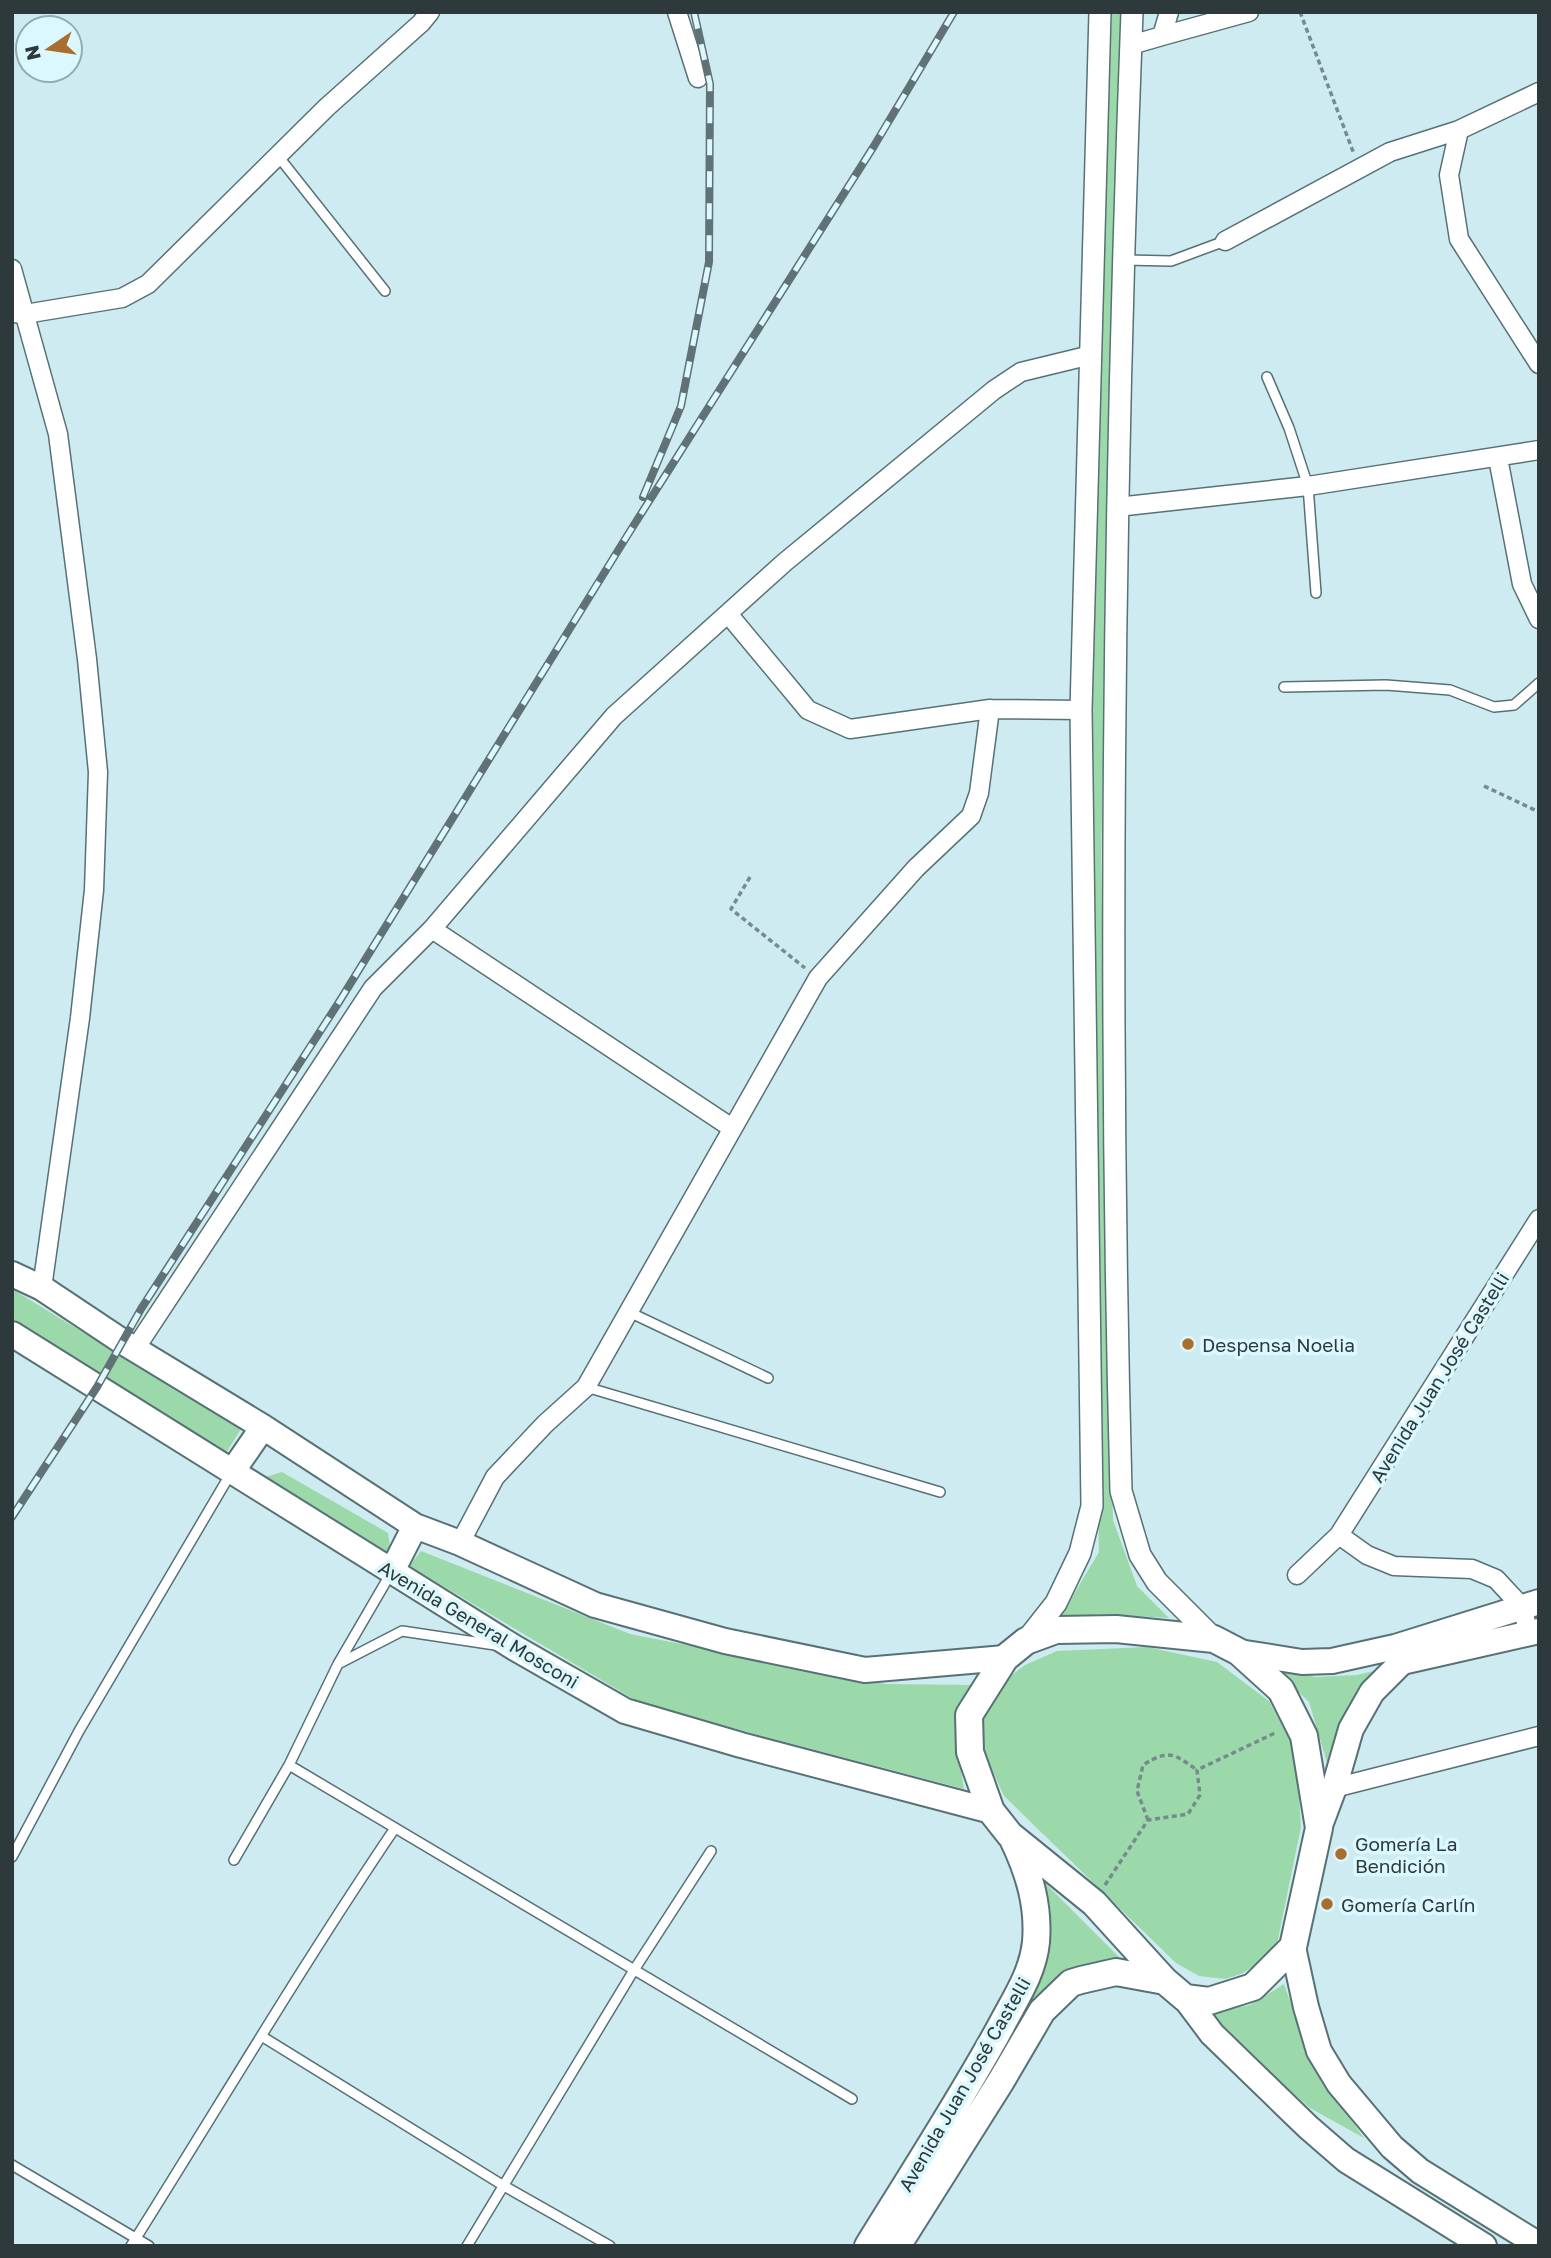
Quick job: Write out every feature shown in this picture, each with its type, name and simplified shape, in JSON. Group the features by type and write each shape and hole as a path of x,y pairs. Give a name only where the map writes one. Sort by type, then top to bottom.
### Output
{"main road":[{"path":"12,1274 42,1288 415,1526 460,1543 595,1605 751,1647 865,1670 1005,1658"},
{"name":"Avenida General Mosconi","path":"12,1334 515,1648 625,1711 741,1745 991,1811"},
{"path":"232,1472 262,1427"},
{"path":"392,1571 415,1526"},
{"path":"1239,1652 1302,1662 1332,1661 1395,1647 1531,1605"},
{"path":"1319,1828 1304,1736 1281,1690 1239,1652 1214,1639 1116,1629 1056,1630 1026,1641 1005,1658 969,1715 970,1752 991,1811 1010,1835 1094,1903 1165,1981 1185,1998 1212,2034 1346,2160 1485,2246"},
{"path":"1534,1633 1402,1662 1372,1692 1351,1729 1319,1828 1293,1947 1306,2007 1320,2051 1339,2084 1392,2147 1420,2171 1539,2245"},
{"name":"Avenida Juan José Castelli","path":"868,2246 982,2062 1030,1972 1036,1942 1035,1901 1027,1868 1010,1835"},
{"path":"1185,1998 1209,2001 1253,1987 1293,1947"},
{"name":"Avenida Juan José Castelli","path":"897,2246 1042,2011 1051,2002 1071,1983 1116,1972 1165,1981"}],"street":[{"path":"19,313 122,299 148,284 327,107 430,12"},
{"path":"677,12 698,78"},
{"path":"1026,1641 1056,1603 1080,1553 1092,1506 1081,710 1100,12"},
{"path":"1132,12 1117,507 1114,925 1121,1491 1140,1555 1157,1581 1214,1639"},
{"path":"1162,36 1169,12"},
{"path":"1131,45 1249,12"},
{"path":"1225,241 1390,152 1459,130 1539,92"},
{"path":"1459,130 1449,175 1459,239 1539,364"},
{"path":"12,268 19,313 58,434 87,659 98,772 92,915 42,1288"},
{"path":"135,1349 373,988 432,929 614,716 785,562 994,390 1021,372 1091,355"},
{"path":"1117,507 1308,486 1539,450"},
{"path":"1497,458 1522,583 1539,618"},
{"path":"729,615 808,710 850,730 990,709 1081,710"},
{"path":"460,1543 495,1477 545,1424 586,1387 818,978 916,868 971,816 979,793 990,709"},
{"path":"432,929 732,1128"},
{"name":"Avenida Juan José Castelli","path":"1297,1575 1339,1535 1539,1219"},
{"path":"1339,1535 1367,1555 1394,1566 1472,1569 1496,1579 1531,1605 1534,1633"},
{"path":"1334,1788 1539,1736"}],"lane":[{"path":"278,156 385,291"},
{"path":"1125,260 1171,261 1225,241"},
{"path":"1267,377 1289,428 1308,486 1316,593"},
{"path":"1284,687 1386,685 1450,690 1494,706 1514,705 1539,683"},
{"path":"629,1312 768,1378"},
{"path":"586,1387 940,1492"},
{"path":"12,1857 79,1731 232,1472"},
{"path":"234,1860 289,1765 338,1664 392,1571"},
{"path":"338,1664 402,1631 515,1648"},
{"path":"289,1765 852,2099"},
{"path":"134,2242 263,2037 335,1916 395,1828"},
{"path":"467,2246 634,1970 711,1851"},
{"path":"263,2037 504,2186 610,2246"},
{"path":"12,2165 134,2242 149,2246"}],"path":[{"path":"1300,12 1360,169"},
{"path":"1484,786 1539,812"},
{"path":"750,877 731,909 818,978"},
{"path":"1197,1770 1298,1723"},
{"path":"1094,1903 1148,1820 1188,1814 1200,1795 1197,1770 1175,1754 1161,1754 1143,1765 1137,1791 1148,1820"}],"green space":[{"path":"1112,12 1121,12 1101,857 1113,1520 1137,1586 1169,1618 1100,1614 1059,1619 1099,1552 1085,861 1099,296"},
{"path":"12,1289 241,1429 226,1453 12,1318"},
{"path":"282,1472 388,1533 391,1554 385,1558 259,1479"},
{"path":"421,1551 630,1634 885,1684 972,1685 955,1735 964,1789 642,1704 409,1566"},
{"path":"1147,1647 1217,1662 1269,1701 1296,1752 1301,1827 1277,1944 1258,1964 1225,1979 1199,1976 1176,1963 1004,1796 984,1752 983,1717 1004,1681 1025,1665 1057,1651"},
{"path":"1270,1664 1315,1677 1357,1675 1382,1669 1344,1716 1331,1776 1309,1702"},
{"path":"1040,1878 1127,1965 1076,1969 951,2144 1028,1996"},
{"path":"1284,1984 1314,2069 1364,2138 1310,2108 1202,2014 1250,2005"}],"railway":[{"path":"643,497 681,406 709,262 710,84 694,12"},
{"path":"12,1517 97,1387 141,1309 339,1002 627,536 874,146 954,12"}],"place":[{"name":"Despensa Noelia","path":"1188,1344"},
{"name":"Gomería La Bendición","path":"1341,1854"},
{"name":"Gomería Carlín","path":"1327,1904"}]}
